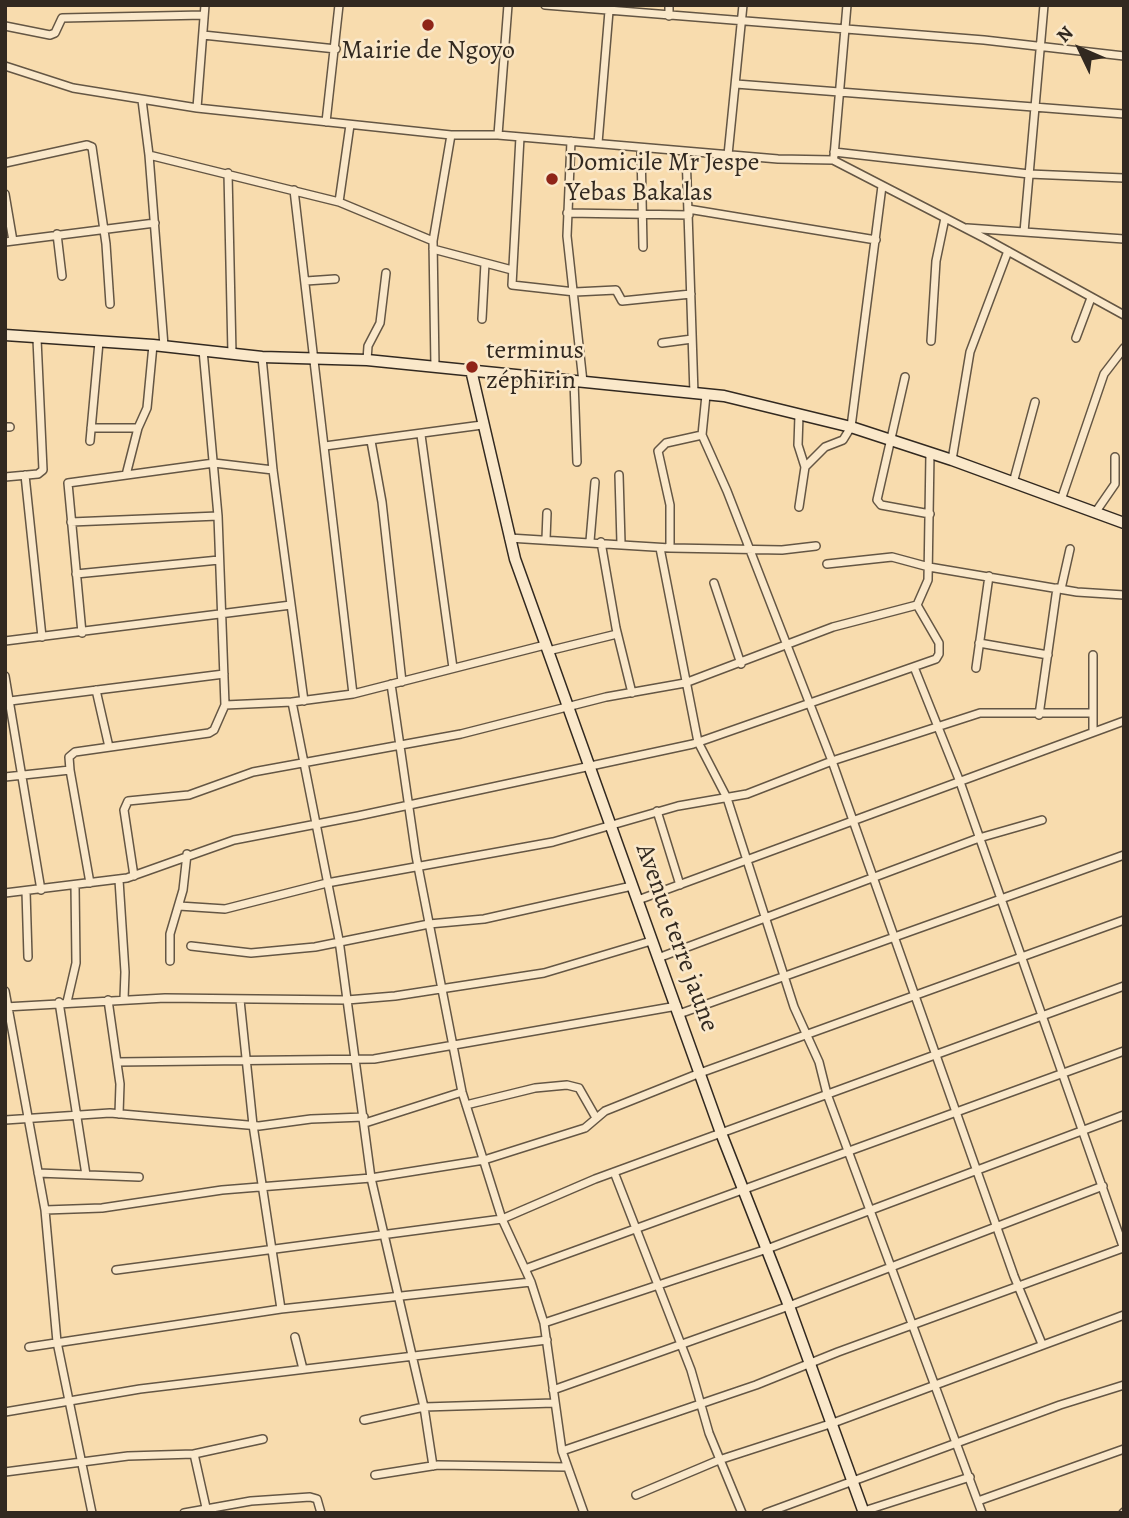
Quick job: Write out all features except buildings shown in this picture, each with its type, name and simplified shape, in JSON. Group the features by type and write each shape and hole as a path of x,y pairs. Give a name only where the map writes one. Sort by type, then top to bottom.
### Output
{"street":[{"path":"197,108 205,5"},
{"path":"326,122 339,5"},
{"path":"498,135 508,5"},
{"path":"545,5 1124,56"},
{"path":"668,16 669,5"},
{"path":"728,155 743,5"},
{"path":"834,156 847,5"},
{"path":"1024,232 1044,5"},
{"path":"598,144 609,11"},
{"path":"5,26 50,35 55,33 62,18 204,15"},
{"path":"203,36 336,49"},
{"path":"5,66 43,80 142,100 350,125 728,155 834,156 1029,174 1124,178"},
{"path":"736,84 1124,114"},
{"path":"126,475 138,428 147,408 158,345 155,223 142,100"},
{"path":"339,202 350,125"},
{"path":"435,367 433,245 451,135"},
{"path":"520,137 511,282 514,286 575,292 616,290 622,301 691,294"},
{"path":"571,141 567,213 575,292 579,382 578,463"},
{"path":"5,163 90,146 104,229 110,304"},
{"path":"641,149 642,247"},
{"path":"686,152 692,339 700,394 702,435 750,549 832,761 892,938 1042,1344"},
{"path":"149,155 339,202 433,245 512,271"},
{"path":"834,156 882,186 1124,315"},
{"path":"228,173 232,354"},
{"path":"805,467 825,447 843,440 851,427 882,186"},
{"path":"294,190 352,694"},
{"path":"5,194 9,242 155,223"},
{"path":"567,213 643,215 689,212 876,240"},
{"path":"931,341 936,261 945,218"},
{"path":"964,228 1124,239"},
{"path":"57,234 62,276"},
{"path":"952,460 970,352 1008,251"},
{"path":"482,320 485,263"},
{"path":"367,360 368,346 380,323 386,273"},
{"path":"306,281 335,279"},
{"path":"1076,338 1091,298"},
{"path":"5,335 158,345 262,357 367,360 700,394 851,427 952,460 1124,523"},
{"path":"5,477 38,474 43,470 37,339"},
{"path":"662,343 692,339"},
{"path":"90,441 99,342"},
{"path":"1061,500 1104,374 1124,348"},
{"path":"90,883 70,770 72,753 209,733 214,730 225,705 218,516 203,350"},
{"path":"262,357 273,470 304,701"},
{"name":"Avenue terre jaune","path":"471,370 508,538 721,1133 833,1423 864,1512"},
{"path":"905,377 877,500 881,505 930,514"},
{"path":"1013,482 1035,402"},
{"path":"799,415 798,445 805,467 799,507"},
{"path":"325,446 482,425"},
{"path":"91,428 138,428"},
{"path":"421,435 453,668"},
{"path":"670,548 670,505 658,451 666,443 702,435"},
{"path":"371,440 382,502 402,682"},
{"path":"134,876 124,810 127,802 189,795 253,772 400,746 516,722 568,706 685,683 833,627 917,605 924,594 929,567 930,453"},
{"path":"1096,513 1115,484 1115,457"},
{"path":"82,633 68,483 214,463 273,470"},
{"path":"25,475 42,637"},
{"path":"619,475 621,543"},
{"path":"590,541 595,482"},
{"path":"546,539 547,513"},
{"path":"71,522 218,516"},
{"path":"508,538 621,543 660,548 750,549 816,546"},
{"path":"601,542 617,634 632,693"},
{"path":"660,548 698,742 727,798 784,976 806,1037 819,1062 827,1094 982,1513"},
{"path":"1040,715 1059,589 1070,549"},
{"path":"827,564 892,556 929,567 1059,589 1124,596"},
{"path":"76,574 219,560"},
{"path":"976,668 989,576"},
{"path":"714,583 741,664"},
{"path":"5,641 291,604"},
{"path":"5,893 119,880 154,871 187,854 234,839 589,767 698,742 936,659 939,654 935,632 921,615 917,605"},
{"path":"225,705 304,701 352,694 453,668 617,634"},
{"path":"979,643 1048,655"},
{"path":"1093,655 1093,732"},
{"path":"562,1451 702,1404 1124,1248 960,782 914,667"},
{"path":"10,701 224,674"},
{"path":"5,676 41,890"},
{"path":"391,684 417,866 462,1092 502,1219 531,1282 544,1323 562,1451 584,1513"},
{"path":"96,690 109,747"},
{"path":"292,702 339,940 371,1178 424,1407 433,1466"},
{"path":"179,906 225,909 327,883 553,842 657,811 747,794 832,761 979,713 1091,713"},
{"path":"638,900 1124,721"},
{"path":"5,777 70,770"},
{"path":"657,811 680,885"},
{"path":"658,958 979,838 1042,820"},
{"path":"170,961 170,934 179,906 187,854"},
{"path":"117,1062 357,1059 678,1010 784,976 1124,855"},
{"path":"119,880 125,972 124,999"},
{"path":"75,885 76,962 63,1002 86,1175"},
{"path":"191,946 251,953 315,947 339,940 429,924 484,919 632,886"},
{"path":"26,891 29,957"},
{"path":"45,1210 102,1208 222,1190 371,1178 484,1160 585,1128 592,1124 595,1116 700,1073 806,1037 1020,956 1124,920"},
{"path":"7,1007 124,999 347,1000 395,996 442,986 544,973 651,941"},
{"path":"116,1270 502,1219 614,1172 1124,986"},
{"path":"5,991 45,1210 57,1342 92,1513"},
{"path":"108,1000 117,1062 120,1114"},
{"path":"240,1000 253,1125 274,1249 281,1309"},
{"path":"525,1269 1124,1051"},
{"path":"466,1105 534,1088 566,1085 579,1088 595,1116"},
{"path":"5,1120 77,1113 253,1125 365,1120 462,1092"},
{"path":"544,1323 766,1250 1124,1115"},
{"path":"468,1164 478,1141"},
{"path":"614,1172 634,1230 681,1344 719,1460 741,1513"},
{"path":"38,1173 139,1177"},
{"path":"553,1390 789,1307 1103,1186"},
{"path":"29,1347 281,1309 531,1282"},
{"path":"636,1495 719,1460 833,1423 1124,1315"},
{"path":"295,1337 303,1369"},
{"path":"5,1412 70,1399 547,1340"},
{"path":"766,1513 1103,1390 1124,1385"},
{"path":"364,1420 424,1407 554,1403"},
{"path":"5,1472 128,1456 194,1454 262,1439"},
{"path":"978,1501 1124,1449"},
{"path":"194,1454 207,1511"},
{"path":"375,1475 433,1466 567,1467"},
{"path":"864,1512 970,1477"},
{"path":"184,1513 251,1501 310,1497 317,1499 321,1513"}],"place":[{"name":"Mairie de Ngoyo","path":"428,25"},
{"name":"Domicile Mr Jespe Yebas Bakalas","path":"552,179"},
{"name":"terminus zéphirin","path":"472,367"}]}
